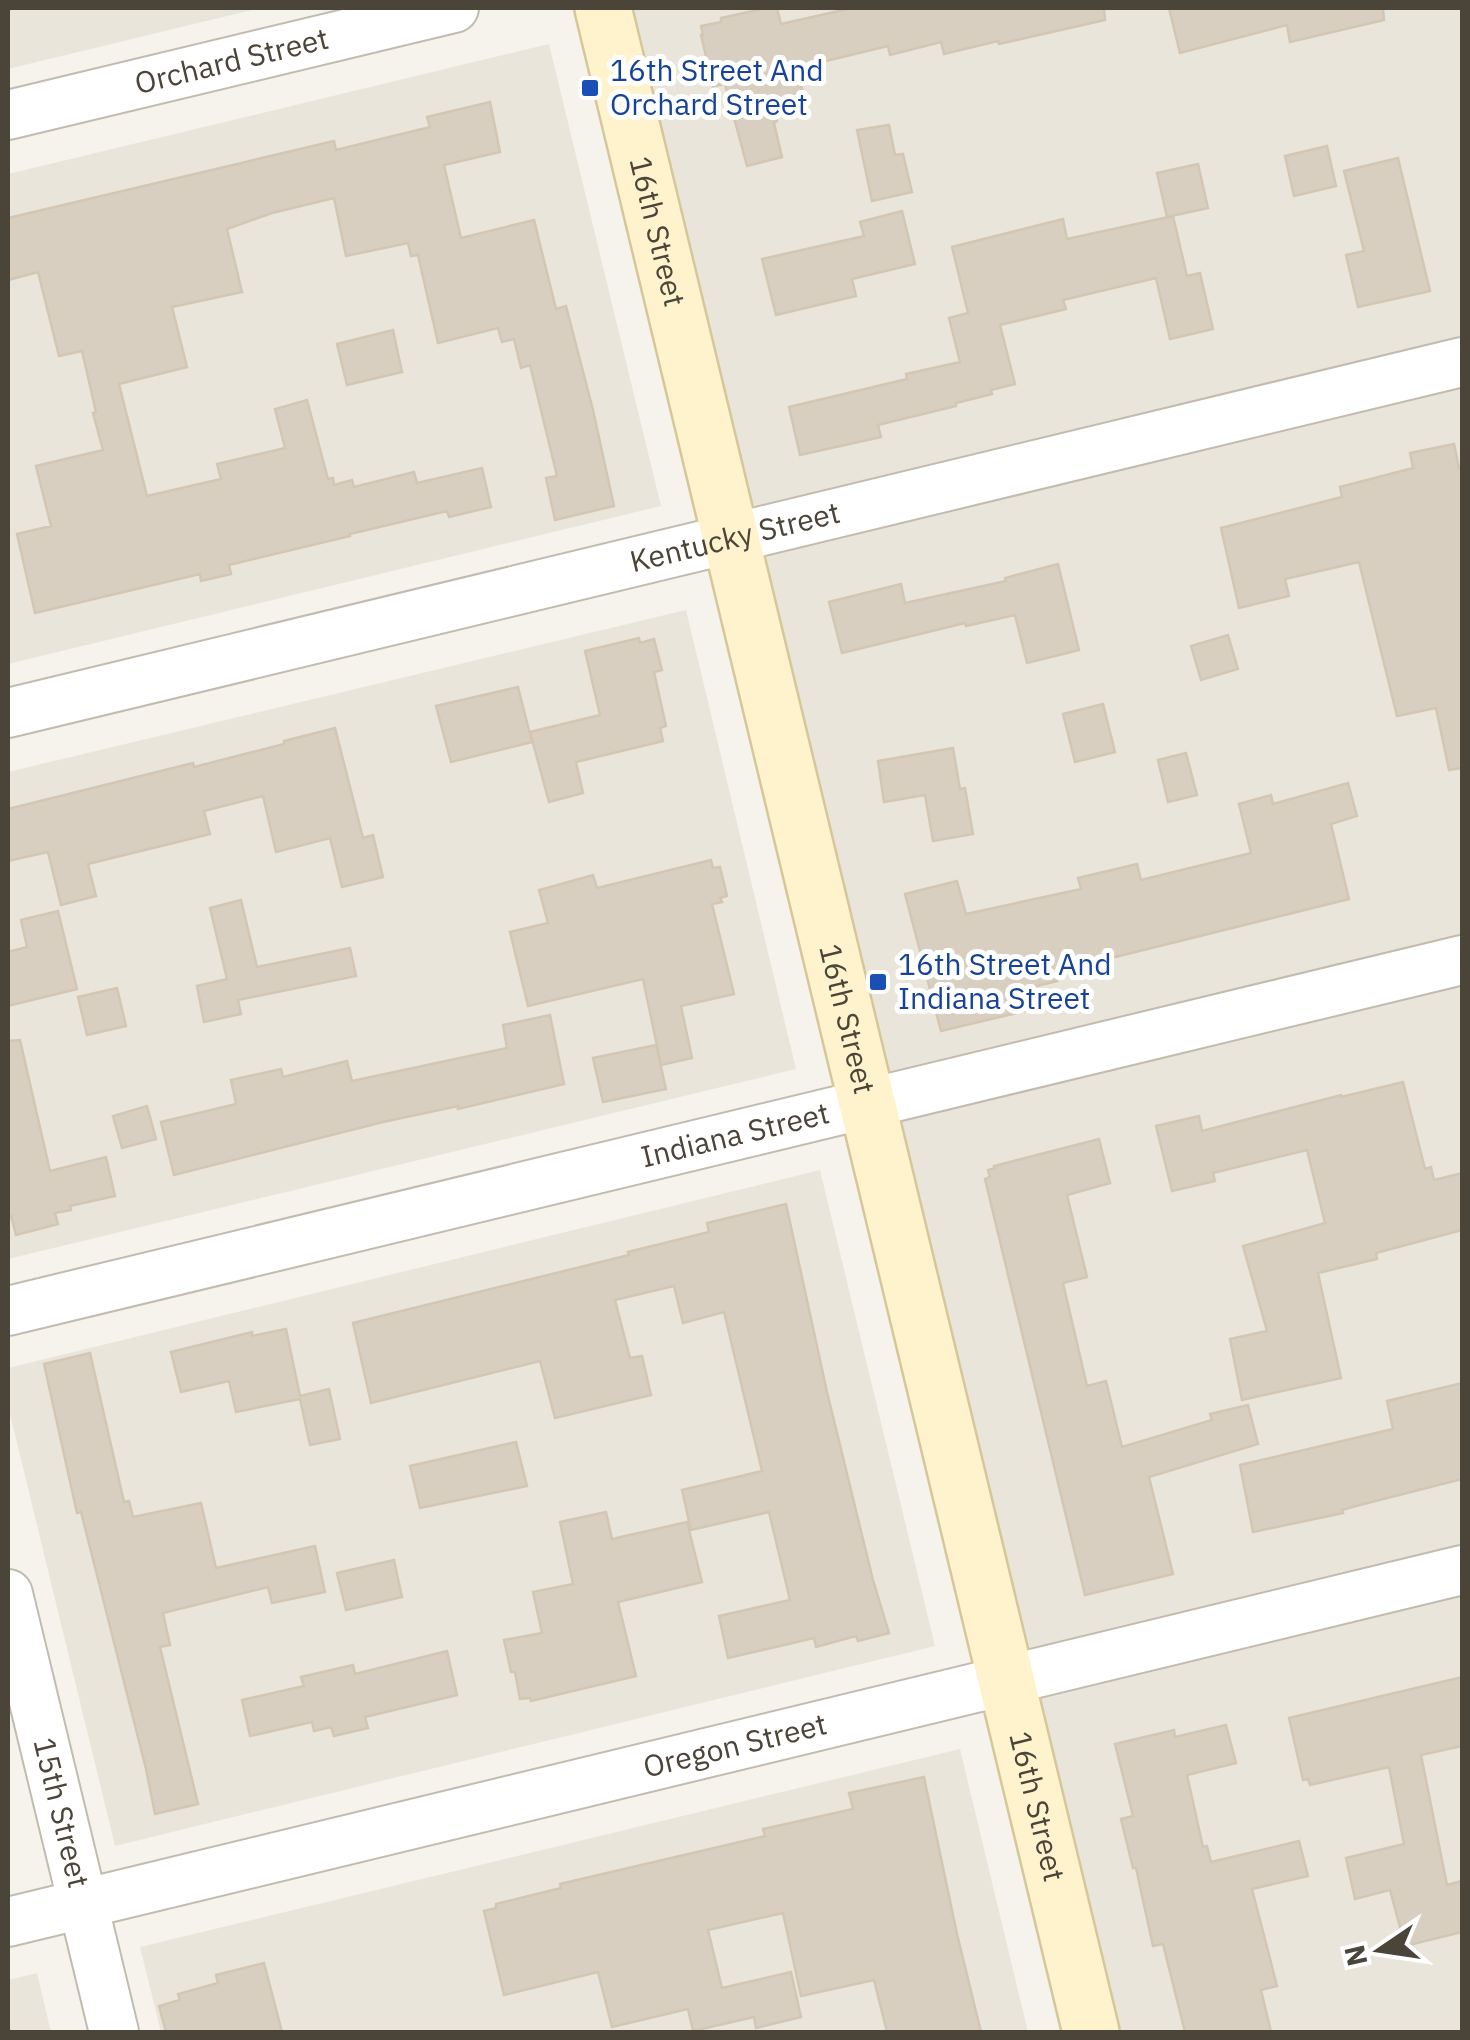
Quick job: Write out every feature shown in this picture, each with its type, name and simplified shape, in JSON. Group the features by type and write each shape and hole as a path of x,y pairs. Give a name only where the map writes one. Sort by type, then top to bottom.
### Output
{"street":[{"name":"Orchard Street","path":"8,115 454,8"},
{"name":"16th Street","path":"603,8 1091,2032"},
{"name":"Kentucky Street","path":"8,713 1462,362"},
{"name":"Indiana Street","path":"8,1310 1462,960"},
{"name":"Oregon Street","path":"8,1922 1462,1570"},
{"name":"15th Street","path":"8,1594 114,2032"}],"shaded area":[{"path":"8,8 260,8 8,69"},
{"path":"632,8 1462,8 1462,2032 1119,2032"},
{"path":"549,44 661,506 8,664 8,174"},
{"path":"686,610 796,1069 8,1259 8,772"},
{"path":"820,1170 935,1646 115,1846 8,1406 8,1368"},
{"path":"960,1749 1028,2032 161,2032 140,1947"},
{"path":"37,1973 51,2032 8,2032 8,1980"}],"building":[{"path":"777,8 781,24 852,8 1104,8 1105,20 944,54 941,42 890,55 888,46 797,68 807,109 776,117 782,157 747,166 725,84 713,86 701,26"},
{"path":"1169,8 1383,8 1384,20 1290,42 1287,25 1180,53"},
{"path":"490,102 500,152 444,165 461,238 534,220 556,309 566,306 614,506 555,520 546,478 557,476 530,365 521,368 514,339 502,342 498,328 438,343 418,255 411,256 408,243 346,256 334,198 227,229 242,292 172,307 187,367 119,384 147,496 221,479 217,464 285,448 275,409 307,400 328,479 333,478 334,485 352,480 354,487 414,472 417,483 482,468 491,507 449,517 447,511 350,534 229,565 231,574 201,581 200,574 35,613 17,534 51,526 36,466 103,450 82,351 59,356 38,272 8,280 8,218 334,141 336,150 430,127 427,117"},
{"path":"889,125 895,155 903,154 912,192 872,201 857,130"},
{"path":"1327,146 1336,186 1294,196 1285,156"},
{"path":"1398,158 1430,291 1358,307 1346,255 1364,251 1344,171"},
{"path":"1198,164 1208,208 1167,217 1157,173"},
{"path":"902,211 915,264 852,279 856,296 776,315 762,259 864,236 860,222"},
{"path":"1173,216 1187,276 1200,273 1213,329 1170,339 1156,278 1063,300 1066,309 1000,325 1015,384 956,406 878,425 881,437 800,455 789,407 960,362 949,318 968,313 952,247 1063,219 1067,239"},
{"path":"393,330 402,372 347,385 337,344"},
{"path":"1454,444 1459,468 1462,467 1462,768 1449,770 1436,708 1397,716 1359,562 1285,579 1289,596 1239,608 1221,528 1342,497 1340,487 1413,468 1410,453"},
{"path":"1058,564 1079,650 1027,663 1015,615 842,653 829,602 901,584 905,603 1006,581 1005,578"},
{"path":"1228,635 1238,669 1201,680 1191,646"},
{"path":"639,638 640,643 654,639 662,670 654,672 666,726 660,728 663,741 576,762 583,793 549,802 530,732 600,715 585,651"},
{"path":"518,687 532,742 451,762 436,706"},
{"path":"1103,704 1115,752 1075,762 1063,714"},
{"path":"335,728 363,838 373,835 383,877 342,887 330,838 276,852 263,796 204,811 210,834 88,864 96,896 61,905 48,852 8,861 8,809 193,763 194,767"},
{"path":"953,748 973,834 933,841 925,795 884,802 878,761"},
{"path":"1186,753 1197,795 1168,802 1158,760"},
{"path":"1348,783 1357,816 1331,824 1349,899 1055,972 1057,981 1020,990 1025,1011 941,1031 905,894 957,881 966,914 1081,889 1078,878 1137,864 1141,880 1251,853 1239,804 1271,795 1273,804"},
{"path":"711,860 713,868 720,867 727,896 712,904 734,994 681,1006 692,1058 661,1065 643,979 528,1006 510,932 548,923 539,890 593,875 597,888"},
{"path":"241,900 257,967 350,948 356,976 238,1000 241,1014 204,1022 197,986 227,979 210,908"},
{"path":"58,911 77,989 8,1006 8,952 27,947 21,920"},
{"path":"117,988 126,1026 87,1035 78,997"},
{"path":"550,1015 564,1084 383,1122 174,1175 161,1122 236,1104 231,1080 281,1069 283,1077 347,1061 352,1081 507,1048 503,1025"},
{"path":"20,1040 50,1171 106,1157 115,1196 70,1206 71,1210 55,1213 58,1224 16,1235 11,1216 8,1217 8,1041"},
{"path":"656,1045 666,1089 603,1102 593,1058"},
{"path":"1403,1082 1425,1169 1431,1167 1434,1180 1462,1173 1462,1230 1376,1253 1377,1259 1318,1273 1341,1378 1242,1400 1230,1339 1267,1331 1243,1246 1325,1223 1307,1150 1213,1173 1215,1181 1172,1191 1156,1126 1199,1116 1202,1131"},
{"path":"147,1106 156,1139 122,1148 113,1116"},
{"path":"1099,1139 1110,1183 1067,1195 1087,1277 1063,1283 1087,1386 1106,1381 1122,1447 1212,1420 1210,1414 1248,1405 1258,1444 1149,1477 1173,1574 1085,1595 985,1179 994,1166"},
{"path":"786,1204 827,1392 889,1633 858,1641 856,1636 816,1647 814,1638 728,1658 719,1616 790,1600 769,1512 691,1530 682,1490 762,1471 724,1312 683,1323 674,1286 615,1300 630,1358 642,1356 651,1395 555,1418 540,1361 371,1403 353,1323 629,1255 628,1252 709,1232 707,1223"},
{"path":"286,1329 300,1396 329,1389 340,1439 310,1445 300,1399 236,1412 229,1381 181,1392 171,1352 252,1332 252,1336"},
{"path":"90,1353 124,1502 129,1501 133,1517 201,1503 216,1568 315,1546 325,1592 272,1603 268,1587 163,1613 170,1645 160,1647 198,1804 155,1814 81,1512 77,1513 44,1364"},
{"path":"1462,1383 1462,1479 1342,1510 1343,1513 1253,1532 1240,1465 1393,1429 1387,1401"},
{"path":"516,1442 527,1486 420,1508 410,1466"},
{"path":"606,1512 612,1539 687,1522 702,1582 618,1602 636,1676 531,1701 520,1699 504,1640 542,1633 533,1592 573,1584 560,1522"},
{"path":"394,1560 402,1597 346,1610 337,1573"},
{"path":"447,1651 457,1695 365,1717 368,1728 334,1736 331,1727 314,1731 312,1722 250,1736 242,1700 304,1686 301,1677 353,1665 355,1674"},
{"path":"1462,1677 1462,1746 1421,1755 1447,1885 1462,1881 1462,1932 1405,1946 1390,1890 1355,1899 1346,1858 1404,1844 1389,1767 1310,1785 1308,1779 1303,1780 1289,1718"},
{"path":"1226,1725 1236,1763 1187,1775 1203,1847 1207,1846 1211,1862 1299,1841 1308,1876 1252,1889 1277,1986 1261,1990 1271,2032 1185,2032 1163,1944 1153,1946 1121,1819 1133,1816 1115,1744 1174,1730 1175,1737"},
{"path":"924,1777 981,2032 887,2032 874,1980 801,1996 783,1913 708,1930 722,1988 791,1972 801,2017 756,2028 754,2017 693,2031 688,2009 612,2027 598,1972 504,1995 484,1911 496,1908 496,1904 561,1888 560,1884 765,1836 763,1829 853,1809 849,1793"},
{"path":"264,1963 282,2032 166,2032 159,2006 180,2000 178,1994 218,1983 216,1975"}],"place":[{"name":"16th Street And Orchard Street","path":"590,88"},
{"name":"16th Street And Indiana Street","path":"878,982"}]}
